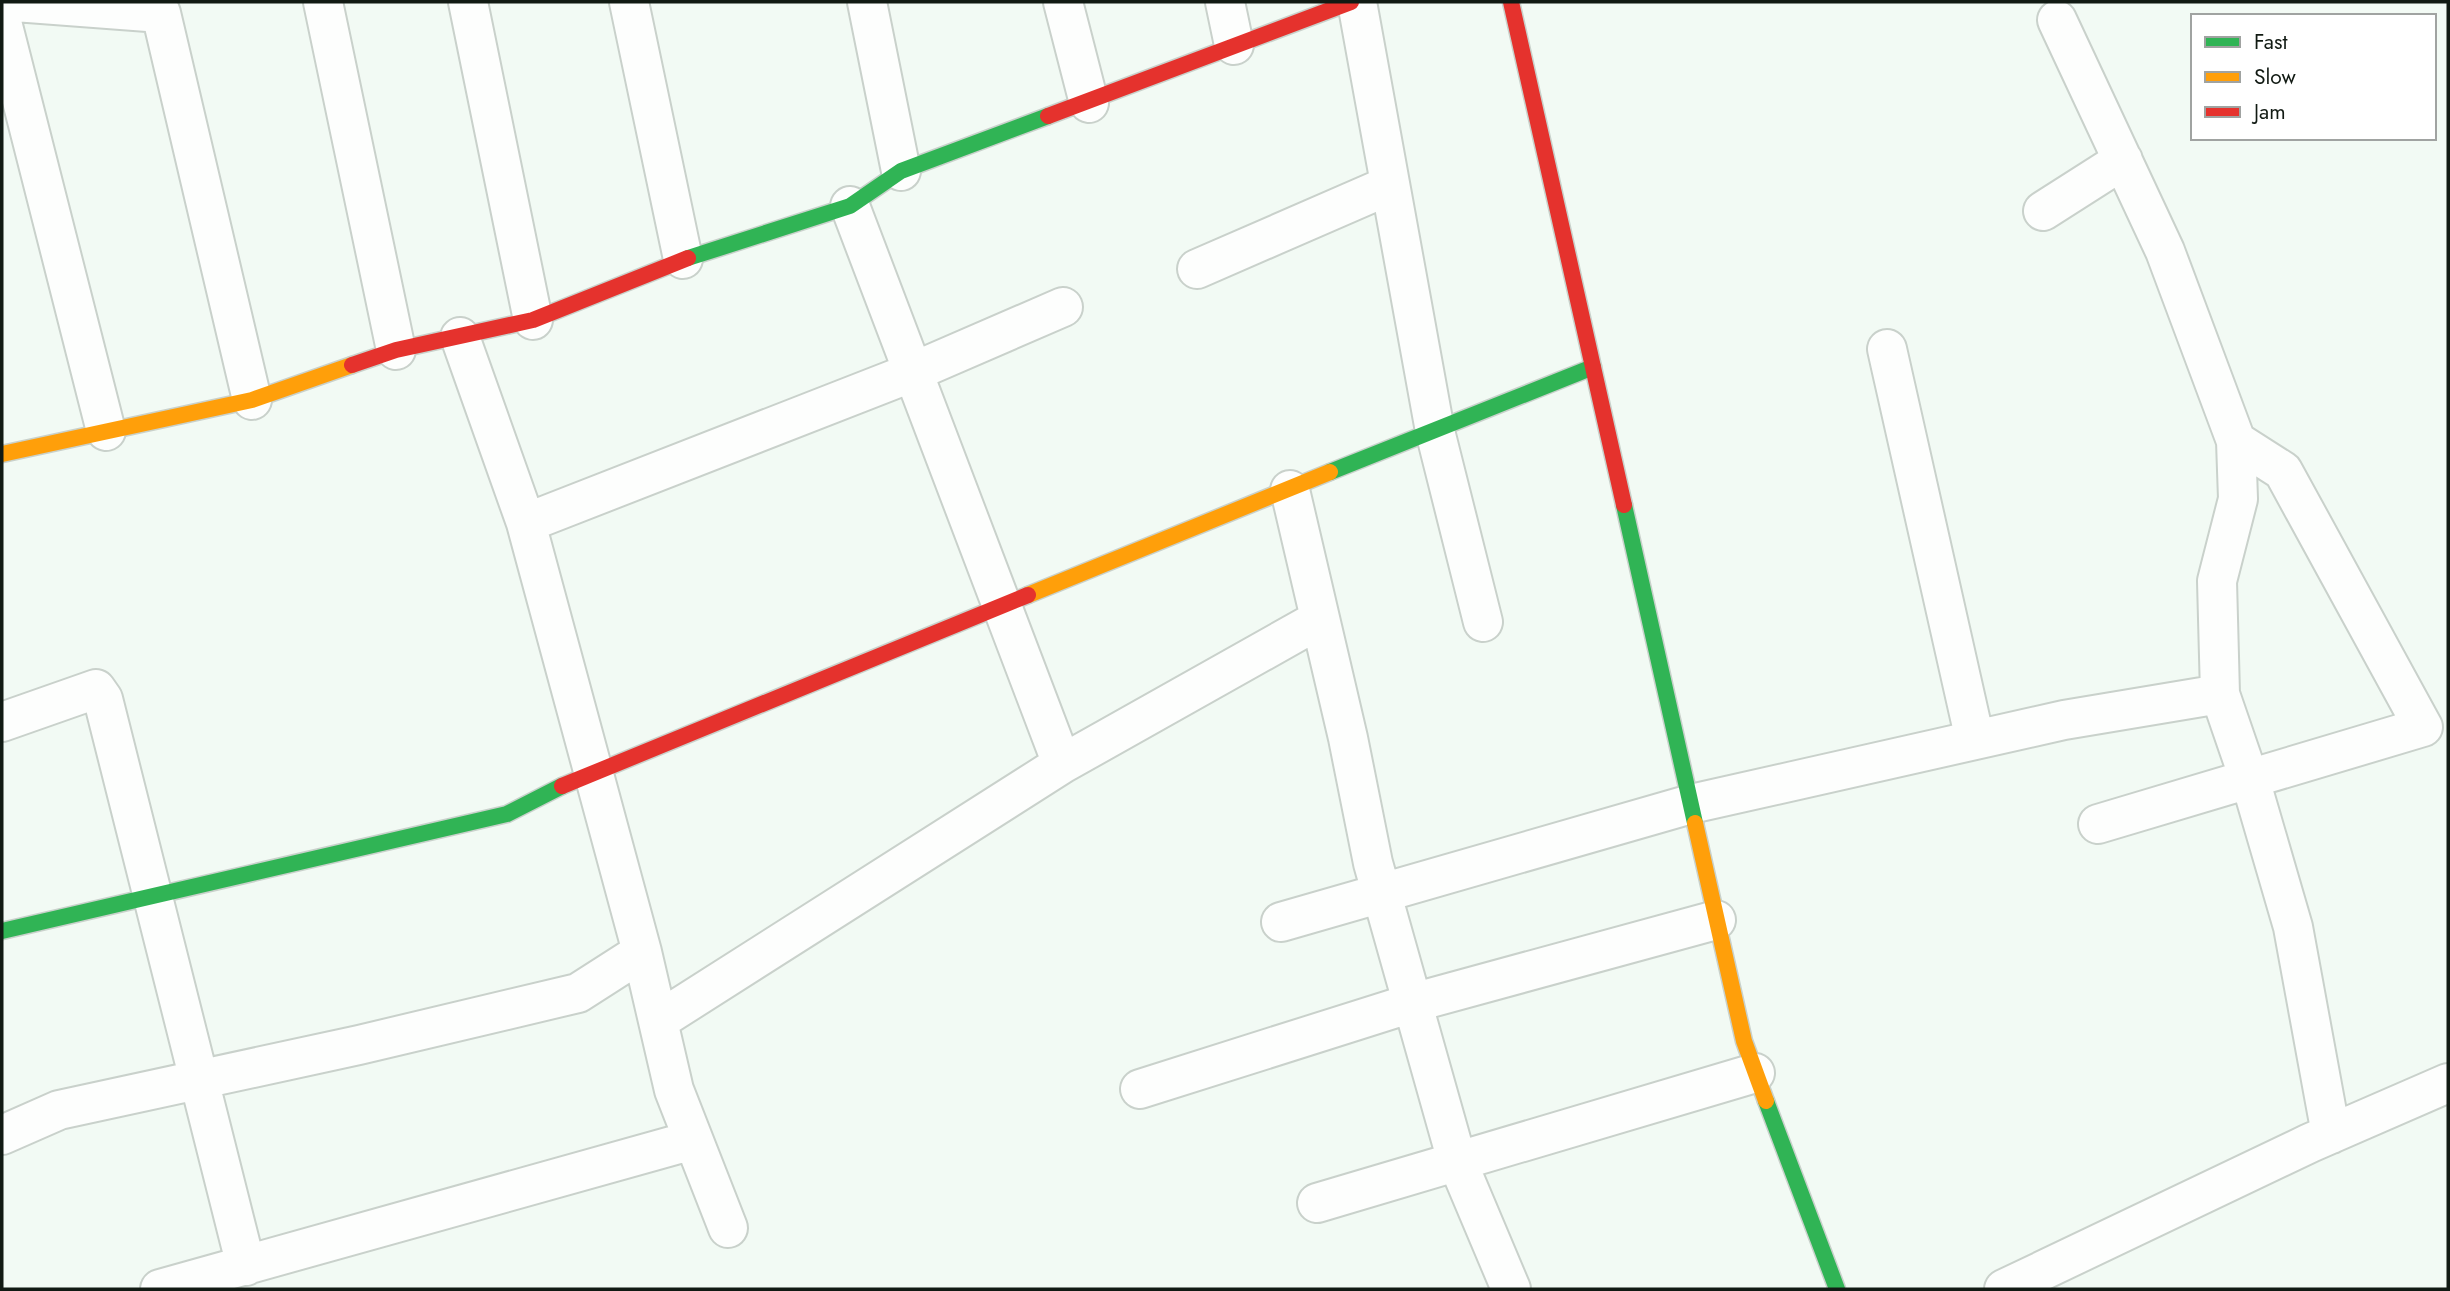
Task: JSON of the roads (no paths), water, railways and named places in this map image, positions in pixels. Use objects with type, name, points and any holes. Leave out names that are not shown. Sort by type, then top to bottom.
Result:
[{"type":"street","points":[[15,2],[162,13],[252,400]]},
{"type":"street","points":[[323,2],[396,351]]},
{"type":"street","points":[[468,2],[533,320]]},
{"type":"street","points":[[629,2],[684,259]]},
{"type":"street","points":[[867,2],[901,171]]},
{"type":"street","points":[[1063,2],[1088,103]]},
{"type":"street","points":[[1226,2],[1234,45]]},
{"type":"street","points":[[1511,2],[1744,1041],[1837,1289]]},
{"type":"street","points":[[2,454],[252,400],[396,351],[533,320],[684,259],[850,206],[901,171],[1088,103],[1339,5],[1390,185],[1435,431],[1483,622]]},
{"type":"street","points":[[2057,20],[2165,251],[2235,441],[2238,499],[2217,581],[2220,694],[2249,779],[2293,927],[2331,1134]]},
{"type":"street","points":[[2,22],[106,431]]},
{"type":"street","points":[[2043,211],[2123,160]]},
{"type":"street","points":[[1196,269],[1390,185]]},
{"type":"street","points":[[850,206],[1062,764]]},
{"type":"street","points":[[526,523],[913,372],[1063,307]]},
{"type":"street","points":[[460,337],[526,523],[642,952],[674,1090],[728,1228]]},
{"type":"street","points":[[1887,349],[1975,740]]},
{"type":"street","points":[[2,931],[507,814],[555,789],[1593,367]]},
{"type":"street","points":[[2098,824],[2423,727],[2283,471],[2235,441]]},
{"type":"street","points":[[1290,490],[1381,892],[1457,1161],[1511,1289]]},
{"type":"street","points":[[658,1021],[1062,764],[1320,619]]},
{"type":"street","points":[[2,722],[96,689],[103,699],[199,1079],[264,1271]]},
{"type":"street","points":[[1281,922],[1691,804],[2064,720],[2220,694]]},
{"type":"street","points":[[1140,1088],[1412,1003],[1716,920]]},
{"type":"street","points":[[2,1135],[59,1110],[578,993],[642,952]]},
{"type":"street","points":[[1317,1203],[1755,1073]]},
{"type":"street","points":[[2004,1289],[2331,1134],[2448,1083]]},
{"type":"street","points":[[160,1289],[264,1271],[693,1140]]}]
